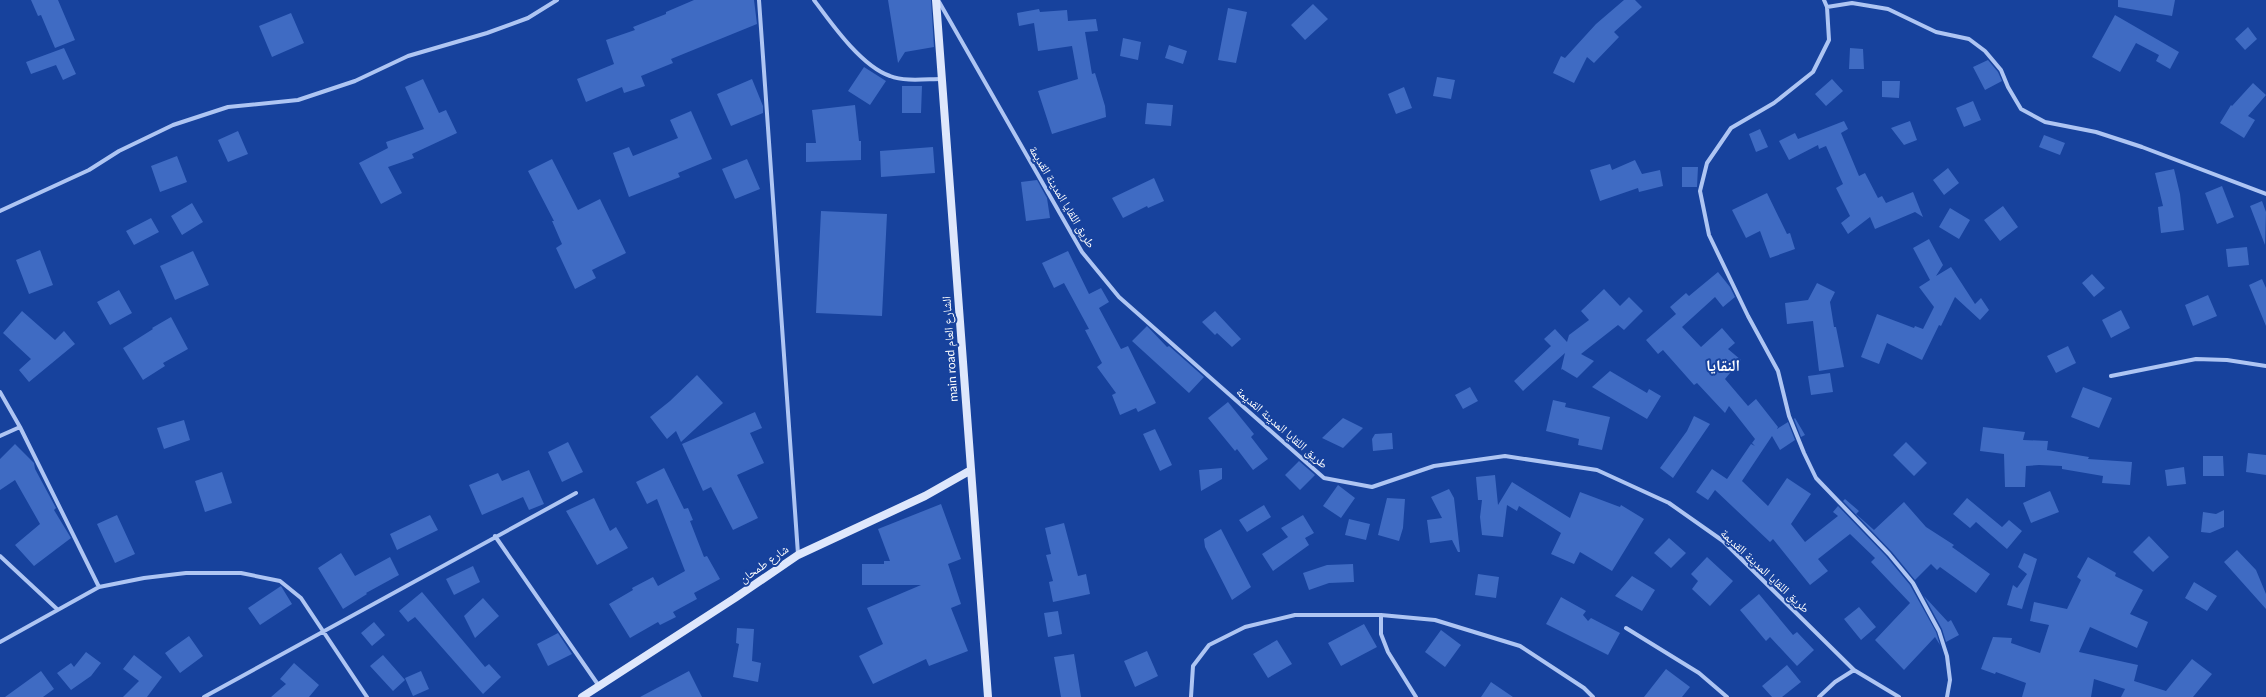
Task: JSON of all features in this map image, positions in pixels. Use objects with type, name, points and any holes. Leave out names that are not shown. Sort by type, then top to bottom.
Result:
[{"type":"main road","name":"main road الشارع العام","points":[[937,0],[988,697]]},
{"type":"main road","name":"شارع طمحان","points":[[582,697],[798,555],[925,496],[971,470]]},
{"type":"street","points":[[0,211],[89,170],[119,151],[173,125],[228,107],[298,100],[355,80],[408,56],[487,33],[528,18],[556,0]]},
{"type":"street","points":[[759,0],[798,555]]},
{"type":"street","points":[[814,0],[832,24],[868,63],[884,73],[890,76],[942,79]]},
{"type":"street","name":"طريق اللقايا المدينة القديمة","points":[[937,0],[1082,252],[1119,297],[1324,478],[1372,487],[1434,466],[1505,456],[1597,470],[1669,503],[1723,542],[1854,670],[1899,697]]},
{"type":"street","points":[[1824,0],[1827,6],[1829,40],[1813,72],[1774,103],[1731,128],[1707,163],[1700,190],[1709,235],[1748,316],[1778,371],[1789,416],[1816,478],[1889,554],[1913,583],[1939,631],[1947,656],[1950,680],[1947,697]]},
{"type":"street","points":[[1827,6],[1852,3],[1888,9],[1936,32],[1969,39],[1985,50],[2001,70],[2008,87],[2021,109],[2045,122],[2096,132],[2142,147],[2266,194]]},
{"type":"street","points":[[2112,376],[2196,359],[2227,360],[2266,366]]},
{"type":"street","points":[[0,392],[20,426],[99,587]]},
{"type":"street","points":[[0,436],[20,426]]},
{"type":"street","points":[[204,697],[323,630],[576,493]]},
{"type":"street","points":[[495,536],[599,687]]},
{"type":"street","points":[[0,556],[57,609]]},
{"type":"street","points":[[0,642],[99,587],[144,578],[186,573],[241,573],[280,581],[301,598],[367,697]]},
{"type":"street","points":[[1191,697],[1193,666],[1208,645],[1245,627],[1295,615],[1381,615],[1435,620],[1520,646],[1584,688],[1593,697]]},
{"type":"street","points":[[1381,615],[1381,634],[1388,652],[1416,697]]},
{"type":"street","points":[[1626,628],[1699,673],[1727,697]]},
{"type":"street","points":[[1819,697],[1835,682],[1854,670]]},
{"type":"building","points":[[31,0],[58,0],[75,40],[55,48],[41,15],[38,16]]},
{"type":"building","points":[[694,0],[754,0],[757,24],[671,59],[673,63],[641,76],[645,86],[624,93],[622,87],[586,102],[577,79],[614,64],[606,40],[635,30],[633,27],[666,14],[666,12]]},
{"type":"building","points":[[888,0],[931,0],[934,47],[905,52],[898,63]]},
{"type":"building","points":[[1624,0],[1635,0],[1642,7],[1614,32],[1619,37],[1594,63],[1587,57],[1574,83],[1553,73],[1561,56],[1565,58],[1596,24]]},
{"type":"building","points":[[2118,0],[2175,0],[2172,16],[2118,7]]},
{"type":"building","points":[[1313,4],[1328,19],[1305,40],[1291,25]]},
{"type":"building","points":[[1228,8],[1247,12],[1236,63],[1218,60]]},
{"type":"building","points":[[1039,9],[1040,12],[1067,10],[1068,21],[1096,19],[1098,31],[1085,32],[1092,74],[1095,73],[1105,106],[1106,117],[1052,134],[1038,91],[1078,79],[1072,46],[1038,51],[1034,23],[1019,26],[1017,13]]},
{"type":"building","points":[[291,13],[304,43],[272,57],[259,26]]},
{"type":"building","points":[[2115,15],[2179,52],[2170,69],[2156,61],[2159,55],[2136,43],[2120,72],[2092,57]]},
{"type":"building","points":[[2248,27],[2257,39],[2245,50],[2235,39]]},
{"type":"building","points":[[1123,38],[1141,42],[1138,60],[1120,56]]},
{"type":"building","points":[[1169,45],[1187,51],[1183,64],[1165,58]]},
{"type":"building","points":[[64,48],[76,74],[63,80],[56,65],[31,74],[26,62]]},
{"type":"building","points":[[1850,48],[1863,49],[1864,69],[1849,69]]},
{"type":"building","points":[[1988,60],[1998,72],[2002,81],[1985,90],[1973,67]]},
{"type":"building","points":[[864,67],[886,81],[870,105],[848,91]]},
{"type":"building","points":[[1437,77],[1455,80],[1451,99],[1433,96]]},
{"type":"building","points":[[423,79],[439,113],[446,110],[457,133],[412,154],[414,158],[388,167],[402,193],[381,204],[359,163],[388,148],[386,142],[424,129],[405,87]]},
{"type":"building","points":[[752,79],[763,106],[763,113],[731,126],[717,94]]},
{"type":"building","points":[[1832,79],[1843,91],[1826,106],[1815,94]]},
{"type":"building","points":[[1882,81],[1900,81],[1899,98],[1882,97]]},
{"type":"building","points":[[2253,83],[2266,95],[2248,116],[2255,120],[2244,138],[2220,123],[2231,105],[2232,106]]},
{"type":"building","points":[[902,86],[922,86],[921,113],[902,113]]},
{"type":"building","points":[[1404,87],[1412,108],[1396,114],[1388,94]]},
{"type":"building","points":[[1973,101],[1981,120],[1964,127],[1956,108]]},
{"type":"building","points":[[1147,103],[1173,105],[1171,126],[1145,124]]},
{"type":"building","points":[[855,105],[859,141],[861,141],[861,160],[806,162],[806,143],[816,143],[812,110]]},
{"type":"building","points":[[691,111],[712,159],[678,173],[680,177],[629,197],[613,153],[629,147],[633,156],[678,138],[670,120]]},
{"type":"building","points":[[1844,121],[1848,129],[1841,133],[1859,176],[1865,173],[1878,198],[1882,196],[1886,203],[1913,192],[1923,217],[1915,212],[1875,229],[1870,217],[1848,234],[1841,223],[1850,216],[1836,188],[1843,184],[1826,146],[1819,149],[1818,145],[1789,160],[1779,141],[1795,133],[1798,139]]},
{"type":"building","points":[[1910,121],[1917,140],[1904,145],[1891,128]]},
{"type":"building","points":[[1760,129],[1768,147],[1756,152],[1749,134]]},
{"type":"building","points":[[238,131],[248,154],[228,162],[218,140]]},
{"type":"building","points":[[2044,135],[2065,143],[2060,155],[2039,147]]},
{"type":"building","points":[[933,147],[935,173],[881,177],[880,151]]},
{"type":"building","points":[[177,156],[187,182],[160,192],[151,166]]},
{"type":"building","points":[[552,159],[578,210],[600,199],[626,253],[592,270],[596,278],[575,289],[556,248],[562,244],[552,221],[554,221],[528,171]]},
{"type":"building","points":[[747,159],[760,189],[735,199],[722,169]]},
{"type":"building","points":[[1635,160],[1642,174],[1660,170],[1663,186],[1639,192],[1638,188],[1600,201],[1590,170],[1610,164],[1612,170]]},
{"type":"building","points":[[1682,167],[1698,167],[1697,187],[1682,187]]},
{"type":"building","points":[[1948,168],[1959,183],[1944,195],[1933,180]]},
{"type":"building","points":[[2174,169],[2180,194],[2184,230],[2161,233],[2158,207],[2163,206],[2155,173]]},
{"type":"building","points":[[1154,178],[1164,201],[1148,208],[1147,206],[1123,218],[1112,198]]},
{"type":"building","points":[[1037,180],[1047,198],[1050,218],[1026,221],[1021,182]]},
{"type":"building","points":[[2222,186],[2234,217],[2217,224],[2205,193]]},
{"type":"building","points":[[1767,193],[1787,234],[1790,233],[1795,249],[1770,258],[1760,231],[1746,238],[1732,210]]},
{"type":"building","points":[[2262,201],[2266,212],[2265,245],[2250,206]]},
{"type":"building","points":[[192,203],[203,222],[182,235],[171,216]]},
{"type":"building","points":[[2003,206],[2018,227],[2000,241],[1984,220]]},
{"type":"building","points":[[1950,208],[1970,220],[1959,239],[1939,227]]},
{"type":"building","points":[[821,211],[887,214],[882,316],[816,313]]},
{"type":"building","points":[[151,218],[159,232],[134,245],[126,231]]},
{"type":"building","points":[[1929,239],[1943,265],[1936,276],[1951,267],[1975,304],[1981,298],[1989,310],[1980,320],[1955,297],[1922,360],[1887,343],[1879,364],[1861,357],[1877,314],[1914,328],[1915,326],[1923,329],[1934,307],[1919,287],[1930,280],[1913,248]]},
{"type":"building","points":[[2247,247],[2249,265],[2228,267],[2226,249]]},
{"type":"building","points":[[40,250],[53,285],[29,294],[16,260]]},
{"type":"building","points":[[193,251],[209,285],[175,300],[160,266]]},
{"type":"building","points":[[1068,251],[1089,294],[1101,288],[1109,302],[1099,308],[1121,349],[1128,346],[1156,403],[1138,412],[1136,408],[1120,415],[1112,395],[1116,393],[1097,367],[1102,363],[1085,330],[1089,329],[1064,283],[1054,288],[1042,263]]},
{"type":"building","points":[[1718,272],[1730,287],[1735,297],[1723,307],[1715,297],[1682,327],[1701,347],[1722,328],[1735,343],[1728,349],[1741,360],[1725,379],[1748,406],[1756,399],[1778,427],[1777,429],[1788,422],[1795,440],[1780,450],[1772,436],[1742,481],[1768,506],[1787,478],[1811,494],[1791,524],[1805,542],[1838,516],[1833,512],[1838,506],[1886,556],[1910,585],[1936,632],[1940,645],[1935,637],[1904,670],[1875,640],[1910,603],[1871,562],[1875,558],[1850,534],[1818,559],[1828,571],[1810,585],[1773,539],[1770,542],[1715,490],[1708,500],[1696,492],[1712,469],[1727,479],[1751,444],[1755,446],[1752,443],[1755,439],[1729,406],[1725,413],[1697,383],[1694,385],[1663,350],[1658,354],[1646,340],[1676,314],[1670,307],[1686,293],[1689,296]]},
{"type":"building","points":[[2092,274],[2105,288],[2094,297],[2082,283]]},
{"type":"building","points":[[2262,279],[2266,288],[2266,326],[2249,285]]},
{"type":"building","points":[[1817,283],[1835,292],[1830,302],[1834,327],[1836,327],[1844,367],[1819,371],[1813,321],[1787,324],[1785,303],[1808,300]]},
{"type":"building","points":[[1604,289],[1620,306],[1629,297],[1643,311],[1624,330],[1618,325],[1581,354],[1594,361],[1577,378],[1562,369],[1561,370],[1565,353],[1523,391],[1514,381],[1551,346],[1544,339],[1555,329],[1567,342],[1569,335],[1589,320],[1581,311]]},
{"type":"building","points":[[119,290],[132,313],[110,325],[97,302]]},
{"type":"building","points":[[2208,295],[2217,316],[2193,326],[2185,305]]},
{"type":"building","points":[[2121,310],[2130,328],[2111,338],[2102,320]]},
{"type":"building","points":[[22,311],[55,340],[64,331],[75,344],[29,382],[19,370],[31,359],[3,333]]},
{"type":"building","points":[[1215,311],[1241,339],[1232,347],[1217,333],[1215,335],[1202,322]]},
{"type":"building","points":[[171,317],[188,349],[163,363],[165,366],[143,380],[123,348]]},
{"type":"building","points":[[1147,326],[1167,347],[1169,346],[1204,377],[1189,393],[1132,341]]},
{"type":"building","points":[[2068,346],[2076,363],[2056,373],[2047,356]]},
{"type":"building","points":[[1610,371],[1647,393],[1649,389],[1661,396],[1647,419],[1592,387]]},
{"type":"building","points":[[1830,373],[1833,392],[1811,395],[1808,376]]},
{"type":"building","points":[[697,375],[723,403],[681,442],[676,431],[667,439],[650,417],[670,401]]},
{"type":"building","points":[[1470,387],[1478,401],[1463,409],[1455,395]]},
{"type":"building","points":[[2083,387],[2112,398],[2099,428],[2071,417]]},
{"type":"building","points":[[1553,400],[1566,403],[1565,407],[1610,417],[1602,450],[1578,445],[1579,439],[1546,431]]},
{"type":"building","points":[[1228,402],[1254,434],[1251,437],[1268,459],[1253,470],[1237,449],[1235,451],[1208,418]]},
{"type":"building","points":[[755,412],[762,428],[750,433],[764,463],[737,475],[758,518],[733,530],[711,487],[703,491],[682,444]]},
{"type":"building","points":[[1694,416],[1710,424],[1673,478],[1660,468],[1687,431]]},
{"type":"building","points":[[1343,418],[1363,428],[1343,448],[1322,438]]},
{"type":"building","points":[[1795,418],[1805,435],[1801,437],[1794,419]]},
{"type":"building","points":[[184,420],[190,440],[164,449],[157,428]]},
{"type":"building","points":[[1983,427],[2025,432],[2023,440],[2048,441],[2047,450],[2089,457],[2088,459],[2132,462],[2130,485],[2102,483],[2103,476],[2062,469],[2062,466],[2039,465],[2026,466],[2025,487],[2005,487],[2004,454],[1980,451]]},
{"type":"building","points":[[1155,429],[1172,465],[1160,471],[1143,434]]},
{"type":"building","points":[[1392,433],[1393,449],[1373,451],[1372,439],[1375,434]]},
{"type":"building","points":[[568,442],[583,472],[562,482],[548,452]]},
{"type":"building","points":[[1906,442],[1927,463],[1914,476],[1893,455]]},
{"type":"building","points":[[15,444],[34,463],[35,469],[56,508],[54,510],[71,538],[34,566],[15,545],[40,524],[15,480],[0,490],[0,459]]},
{"type":"building","points":[[2248,453],[2266,455],[2266,475],[2246,472]]},
{"type":"building","points":[[2203,456],[2223,456],[2224,476],[2203,476]]},
{"type":"building","points":[[1299,461],[1315,475],[1300,490],[1285,475]]},
{"type":"building","points":[[2184,467],[2186,484],[2167,486],[2165,470]]},
{"type":"building","points":[[664,468],[684,509],[688,508],[693,520],[690,521],[704,557],[707,556],[720,579],[694,593],[697,599],[673,612],[676,617],[660,625],[658,622],[630,638],[609,604],[633,590],[632,588],[653,577],[658,586],[685,571],[657,499],[647,504],[636,482]]},
{"type":"building","points":[[1222,468],[1222,479],[1201,491],[1199,470]]},
{"type":"building","points":[[529,470],[544,504],[529,510],[523,497],[482,515],[469,485],[498,473],[502,481]]},
{"type":"building","points":[[222,472],[232,503],[205,512],[195,481]]},
{"type":"building","points":[[1495,475],[1498,505],[1512,482],[1570,518],[1580,492],[1620,507],[1621,505],[1644,519],[1612,571],[1580,552],[1574,564],[1551,554],[1561,533],[1519,506],[1517,511],[1507,505],[1503,537],[1482,535],[1480,517],[1482,500],[1478,500],[1476,477]]},
{"type":"building","points":[[1338,485],[1355,498],[1341,518],[1323,506]]},
{"type":"building","points":[[1449,489],[1454,498],[1460,552],[1458,552],[1452,540],[1430,543],[1427,520],[1442,518],[1431,497]]},
{"type":"building","points":[[2050,491],[2059,512],[2031,523],[2023,503]]},
{"type":"building","points":[[594,498],[610,531],[616,527],[628,548],[597,565],[566,511]]},
{"type":"building","points":[[1387,498],[1405,499],[1403,528],[1399,541],[1378,535]]},
{"type":"building","points":[[1967,498],[2002,527],[2009,520],[2022,531],[2007,549],[1976,522],[1970,528],[1953,514]]},
{"type":"building","points":[[1845,499],[1859,511],[1856,514],[1874,530],[1904,502],[1926,527],[1954,545],[1952,547],[1990,574],[1976,593],[1940,567],[1937,570],[1931,564],[1915,580],[1892,552],[1843,501]]},
{"type":"building","points":[[941,504],[961,559],[948,564],[961,604],[951,608],[968,651],[929,666],[926,659],[873,684],[859,656],[883,644],[867,608],[921,585],[862,585],[862,564],[884,564],[884,561],[890,561],[878,529]]},
{"type":"building","points":[[1264,505],[1271,517],[1247,532],[1239,520]]},
{"type":"building","points":[[2224,510],[2224,527],[2210,533],[2201,532],[2203,512],[2216,514]]},
{"type":"building","points":[[117,515],[135,554],[115,563],[97,524]]},
{"type":"building","points":[[430,515],[438,530],[397,550],[390,534]]},
{"type":"building","points":[[1303,515],[1314,533],[1305,538],[1309,545],[1273,571],[1262,554],[1288,537],[1281,528]]},
{"type":"building","points":[[1349,519],[1370,524],[1366,540],[1345,535]]},
{"type":"building","points":[[1064,523],[1078,576],[1086,574],[1090,594],[1053,602],[1049,582],[1053,581],[1046,555],[1051,554],[1045,528]]},
{"type":"building","points":[[1221,529],[1251,587],[1232,600],[1205,547],[1204,539]]},
{"type":"building","points":[[2149,536],[2169,557],[2153,572],[2133,552]]},
{"type":"building","points":[[1669,538],[1686,553],[1671,568],[1654,553]]},
{"type":"building","points":[[2237,550],[2256,570],[2266,594],[2266,609],[2224,562]]},
{"type":"building","points":[[341,553],[355,576],[390,557],[399,575],[366,593],[367,594],[343,609],[318,568]]},
{"type":"building","points":[[2024,553],[2037,559],[2022,609],[2007,605],[2013,585],[2017,588],[2027,574],[2018,567]]},
{"type":"building","points":[[1707,557],[1733,581],[1710,606],[1692,589],[1698,581],[1691,574]]},
{"type":"building","points":[[2088,557],[2116,573],[2115,576],[2143,590],[2130,614],[2148,622],[2137,648],[2090,627],[2079,652],[2138,665],[2134,681],[2166,691],[2192,659],[2212,674],[2193,697],[2121,697],[2125,689],[2094,679],[2091,697],[2022,697],[2026,683],[1996,672],[1995,674],[1981,669],[1993,637],[2012,638],[2011,643],[2040,653],[2049,625],[2030,621],[2034,602],[2067,609],[2081,580],[2077,577]]},
{"type":"building","points":[[1353,564],[1354,582],[1329,583],[1309,590],[1303,573],[1327,565]]},
{"type":"building","points":[[473,566],[480,582],[454,595],[446,579]]},
{"type":"building","points":[[1478,574],[1499,577],[1496,598],[1475,595]]},
{"type":"building","points":[[1632,576],[1655,590],[1642,611],[1615,596]]},
{"type":"building","points":[[2194,582],[2217,596],[2207,611],[2185,598]]},
{"type":"building","points":[[281,586],[292,604],[260,625],[248,608]]},
{"type":"building","points":[[422,592],[485,667],[489,664],[501,677],[483,694],[415,617],[408,622],[399,611]]},
{"type":"building","points":[[1759,594],[1793,635],[1797,632],[1814,650],[1797,666],[1770,637],[1766,641],[1740,610]]},
{"type":"building","points":[[1924,596],[1948,622],[1951,620],[1959,635],[1946,642],[1942,629]]},
{"type":"building","points":[[1561,597],[1586,611],[1583,615],[1588,621],[1591,618],[1620,633],[1608,655],[1546,624]]},
{"type":"building","points":[[483,598],[499,616],[475,638],[464,616]]},
{"type":"building","points":[[1859,607],[1876,627],[1861,640],[1844,619]]},
{"type":"building","points":[[1058,611],[1062,634],[1048,637],[1044,613]]},
{"type":"building","points":[[374,622],[385,635],[372,646],[361,633]]},
{"type":"building","points":[[1364,624],[1377,647],[1341,666],[1328,643]]},
{"type":"building","points":[[737,628],[754,629],[752,661],[761,663],[758,682],[733,677],[739,644],[736,643]]},
{"type":"building","points":[[1441,630],[1461,645],[1445,667],[1425,652]]},
{"type":"building","points":[[558,633],[572,654],[548,666],[537,644]]},
{"type":"building","points":[[189,636],[203,656],[180,673],[165,653]]},
{"type":"building","points":[[1277,640],[1292,664],[1268,678],[1253,654]]},
{"type":"building","points":[[1147,651],[1158,676],[1135,687],[1124,661]]},
{"type":"building","points":[[86,652],[101,663],[91,676],[71,690],[57,673],[71,663],[74,667]]},
{"type":"building","points":[[1074,654],[1081,697],[1061,697],[1054,657]]},
{"type":"building","points":[[134,655],[162,677],[147,697],[123,697],[139,681],[123,669]]},
{"type":"building","points":[[383,655],[405,680],[393,691],[370,666]]},
{"type":"building","points":[[294,663],[319,685],[309,697],[271,697],[286,684],[280,679]]},
{"type":"building","points":[[1787,665],[1801,682],[1782,697],[1772,697],[1762,686]]},
{"type":"building","points":[[1666,669],[1690,687],[1682,697],[1644,697]]},
{"type":"building","points":[[41,671],[54,689],[43,697],[5,697]]},
{"type":"building","points":[[421,671],[429,689],[413,696],[405,678]]},
{"type":"building","points":[[689,671],[702,697],[640,697]]},
{"type":"building","points":[[1491,682],[1513,697],[1481,697]]},
{"type":"district","name":"النقايا","points":[[1723,365]]}]
